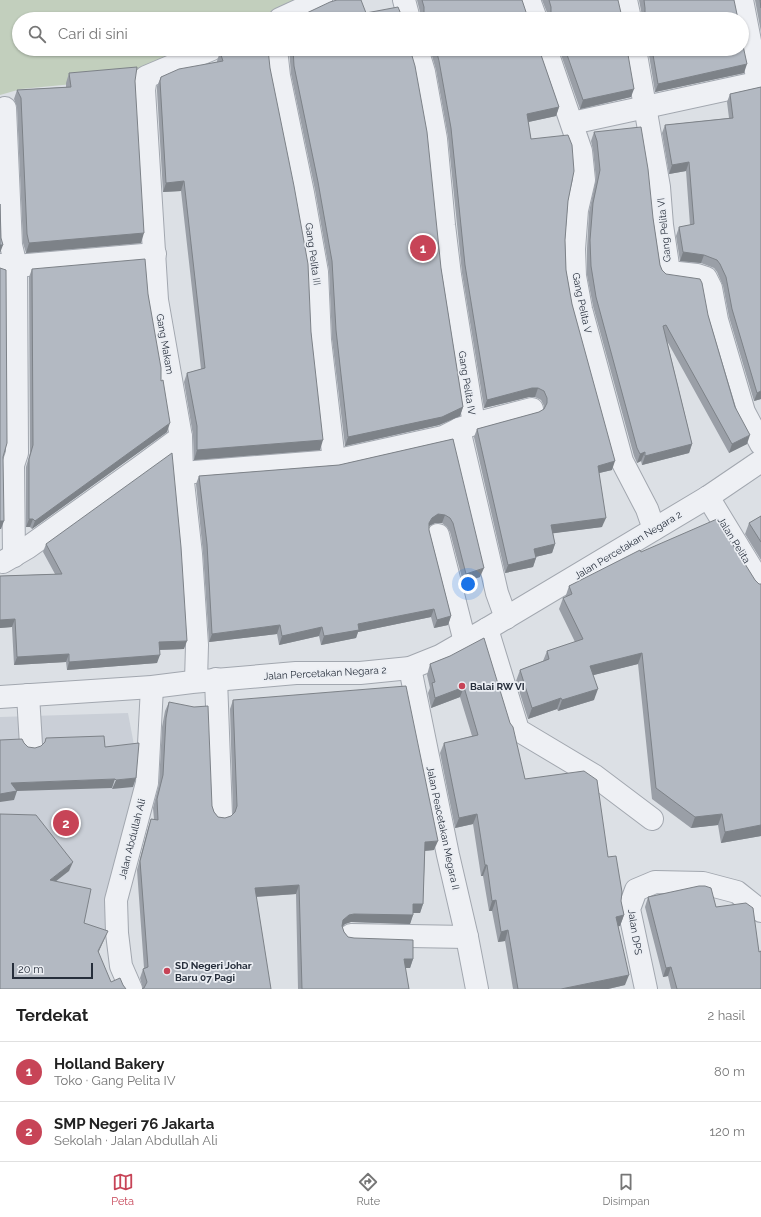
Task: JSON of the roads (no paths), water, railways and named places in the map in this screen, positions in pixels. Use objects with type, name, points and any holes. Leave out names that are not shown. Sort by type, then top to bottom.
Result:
[{"type":"street","points":[[295,12],[321,0]]},
{"type":"street","points":[[404,0],[407,12]]},
{"type":"street","points":[[529,0],[533,12]]},
{"type":"street","points":[[626,0],[629,12]]},
{"type":"street","points":[[742,0],[744,12]]},
{"type":"street","points":[[572,123],[759,82],[749,34]]},
{"type":"street","name":"Gang Makam","points":[[196,56],[146,78],[144,90],[157,300],[180,437],[182,473],[191,554],[197,645],[206,680],[221,815]]},
{"type":"street","name":"Gang Pelita III","points":[[277,56],[279,76],[303,193],[317,272],[320,340],[334,461]]},
{"type":"street","name":"Gang Pelita IV","points":[[419,56],[424,72],[436,139],[466,426],[497,593],[506,618]]},
{"type":"street","name":"Gang Pelita V","points":[[548,56],[581,151],[584,180],[577,210],[574,249],[574,276],[581,309],[622,461],[647,509],[654,529]]},
{"type":"street","name":"Gang Pelita VI","points":[[636,56],[659,187],[662,225],[669,272],[697,275],[706,278],[711,288],[717,320],[744,412],[761,444]]},
{"type":"street","points":[[5,108],[11,245],[8,266],[17,446],[14,465],[7,479],[7,560]]},
{"type":"street","points":[[8,266],[155,254]]},
{"type":"street","points":[[182,473],[334,461],[443,438],[466,426],[532,409]]},
{"type":"street","points":[[7,560],[27,548],[180,437]]},
{"type":"street","name":"Jalan Percetakan Negara 2","points":[[0,697],[152,686],[296,673],[360,673],[410,668],[440,656],[506,618],[708,498],[761,461]]},
{"type":"street","name":"Jalan Pelita","points":[[708,498],[761,584]]},
{"type":"street","points":[[438,535],[465,642]]},
{"type":"street","points":[[487,629],[518,730],[595,776],[652,818]]},
{"type":"street","name":"Jalan Peacetakan Megara II","points":[[410,668],[477,989]]},
{"type":"street","name":"Jalan Abdullah Ali","points":[[131,989],[122,966],[117,934],[116,900],[147,783],[152,686]]},
{"type":"street","points":[[28,695],[31,745]]},
{"type":"street","name":"Jalan DPS","points":[[646,989],[629,909],[636,890],[655,882],[704,883],[737,892],[761,911]]},
{"type":"street","points":[[351,935],[467,937]]},
{"type":"place","name":"Holland Bakery","points":[[423,248]]},
{"type":"place","name":"Balai RW VI","points":[[462,686]]},
{"type":"place","name":"SMP Negeri 76 Jakarta","points":[[66,823]]},
{"type":"place","name":"SD Negeri Johar Baru 07 Pagi","points":[[167,971]]}]
